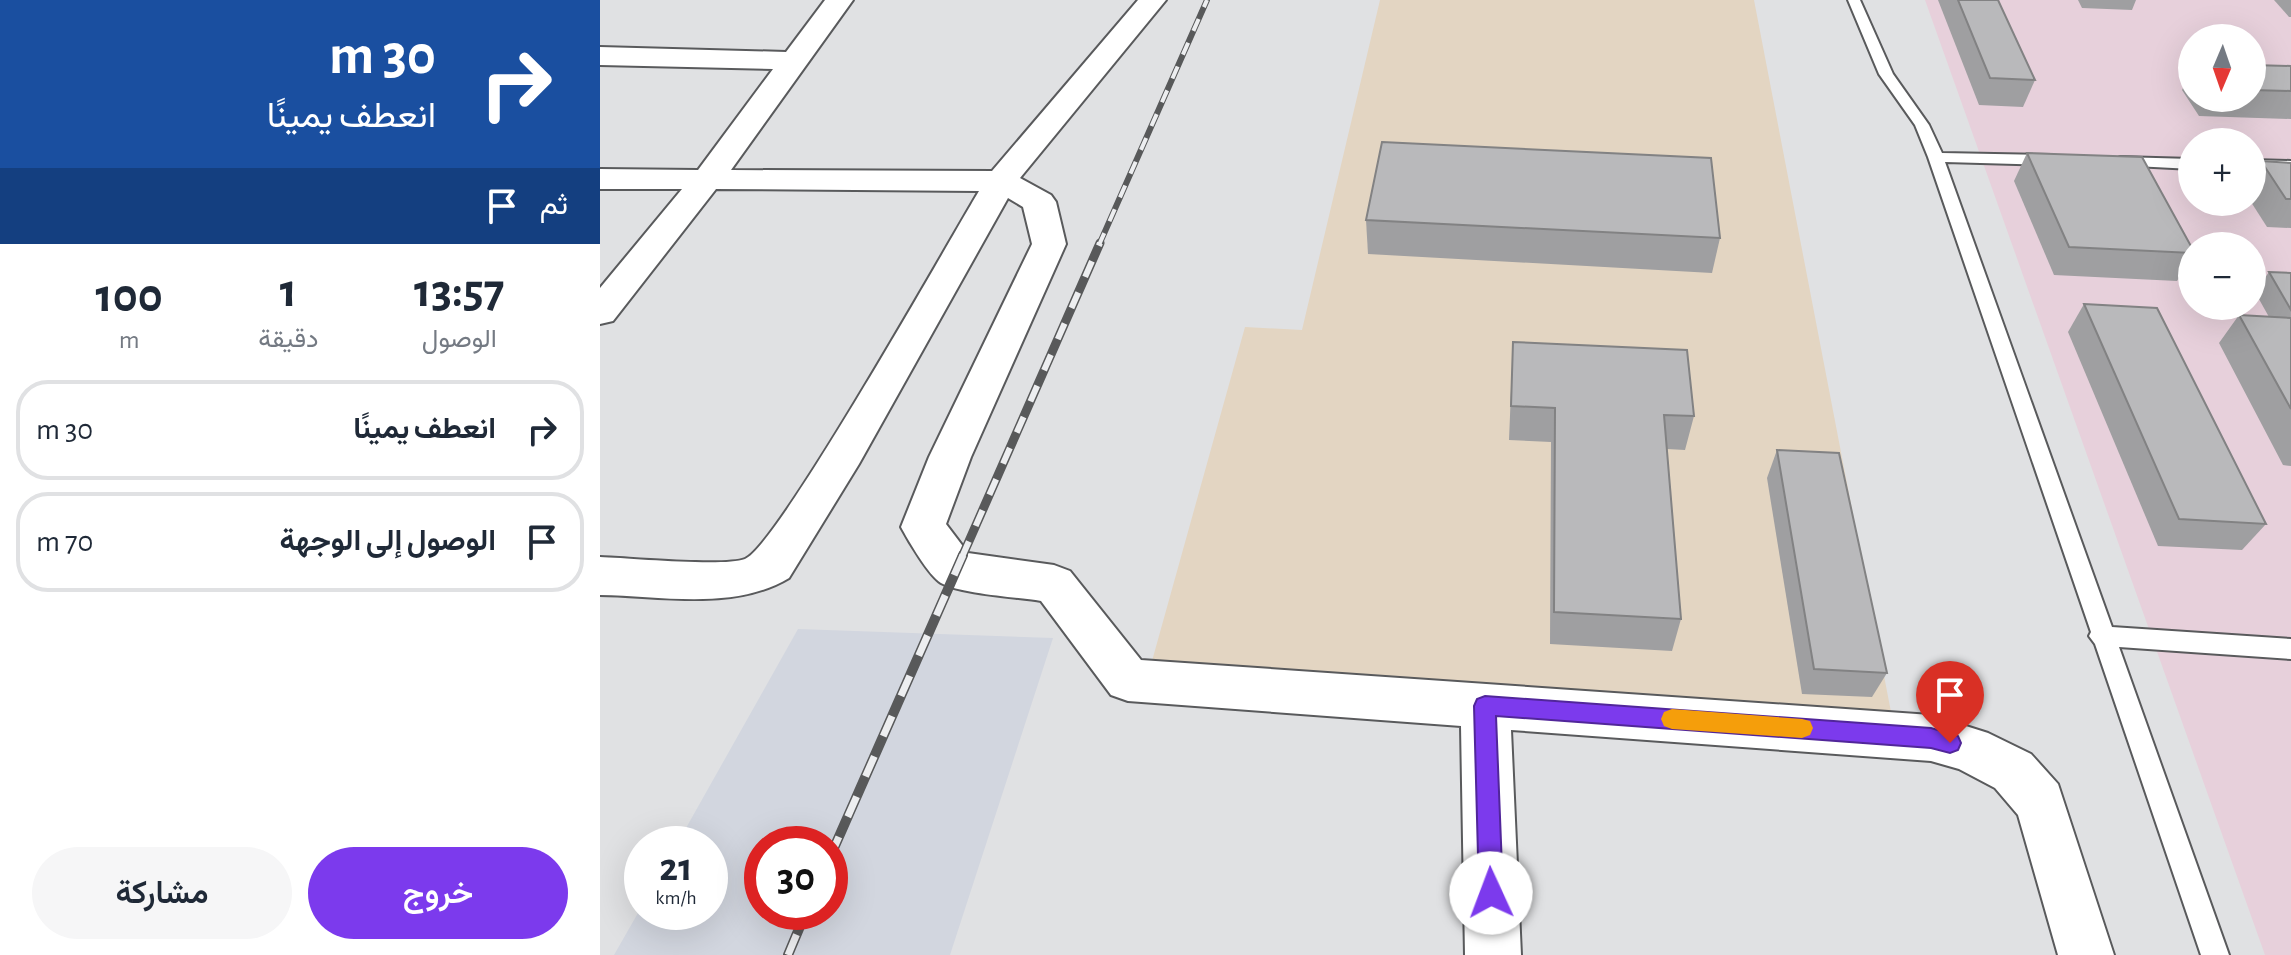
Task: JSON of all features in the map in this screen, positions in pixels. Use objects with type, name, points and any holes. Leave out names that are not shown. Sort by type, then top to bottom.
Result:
[{"type":"street","points":[[600,312],[706,181],[839,0]]},
{"type":"street","points":[[600,576],[734,580],[756,575],[773,565],[844,453],[1001,181],[1152,0]]},
{"type":"street","points":[[600,56],[796,61]]},
{"type":"street","points":[[600,179],[1001,181],[1039,202],[1049,244],[950,457],[923,527],[955,569],[1054,584],[1128,680],[1931,738],[1970,749],[2013,771],[2040,802],[2086,955]]},
{"type":"street","points":[[1485,706],[1493,955]]},
{"type":"lane","points":[[1854,0],[1886,74],[1922,125],[1936,157],[2100,636],[2215,955]]},
{"type":"lane","points":[[1936,157],[2071,161]]},
{"type":"lane","points":[[2102,161],[2178,164]]},
{"type":"lane","points":[[2266,165],[2291,166]]},
{"type":"lane","points":[[2100,636],[2291,649]]},
{"type":"shaded area","points":[[1380,0],[1754,0],[1891,712],[1152,661],[1245,327],[1302,330]]},
{"type":"shaded area","points":[[1925,0],[2291,0],[2291,955],[2265,955]]},
{"type":"shaded area","points":[[798,629],[1053,638],[950,955],[614,955],[628,930],[728,930],[728,826],[687,826]]},
{"type":"building","points":[[1958,0],[1998,0],[2035,80],[1990,78]]},
{"type":"building","points":[[2266,65],[2291,66],[2291,91],[2266,90]]},
{"type":"building","points":[[1382,142],[1711,158],[1720,238],[1366,220]]},
{"type":"building","points":[[2027,153],[2142,157],[2183,232],[2178,232],[2178,252],[2069,247]]},
{"type":"building","points":[[2266,161],[2291,163],[2291,199],[2286,199],[2266,169]]},
{"type":"building","points":[[2269,272],[2291,273],[2291,310]]},
{"type":"building","points":[[2084,304],[2157,308],[2266,524],[2179,519]]},
{"type":"building","points":[[2266,317],[2291,318],[2291,409],[2242,320],[2266,320]]},
{"type":"building","points":[[1513,342],[1687,350],[1694,416],[1664,415],[1681,619],[1554,612],[1555,408],[1511,406]]},
{"type":"building","points":[[1777,450],[1839,453],[1887,673],[1814,669]]},
{"type":"railway","points":[[1099,245],[1207,0]]},
{"type":"railway","points":[[962,557],[1100,243]]},
{"type":"railway","points":[[844,826],[963,555]]},
{"type":"railway","points":[[788,955],[798,930]]},
{"type":"slow traffic","points":[[1672,719],[1802,728]]},
{"type":"route","points":[[1491,893],[1485,706],[1931,738],[1950,743]]}]
